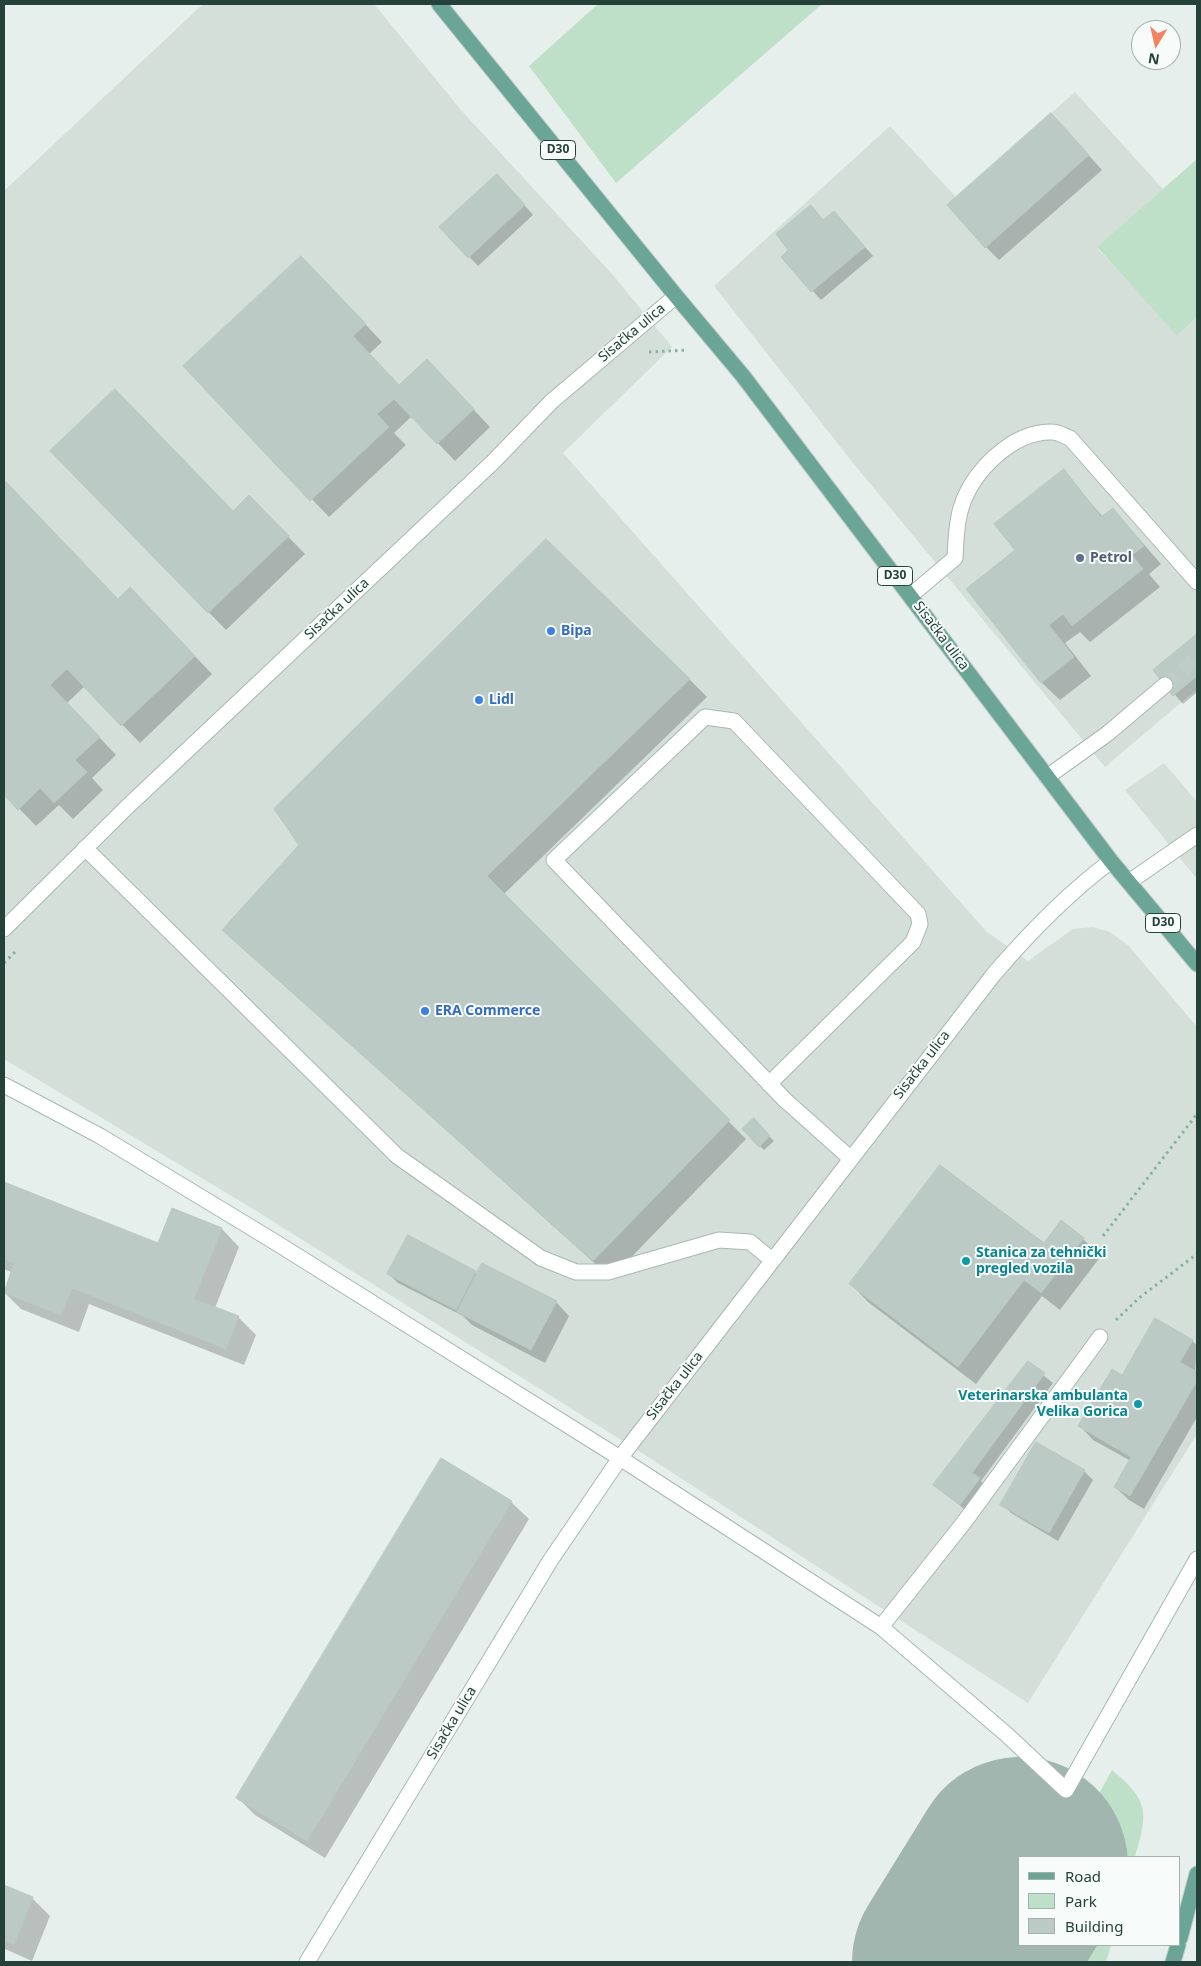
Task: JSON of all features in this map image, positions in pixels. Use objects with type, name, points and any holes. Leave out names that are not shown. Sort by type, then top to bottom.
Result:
[{"type":"main road","name":"Sisačka ulica","points":[[440,4],[743,376],[1111,861],[1197,964]]},
{"type":"main road","points":[[1181,1934],[1197,1874]]},
{"type":"main road","points":[[1173,1962],[1178,1946]]},
{"type":"street","name":"Sisačka ulica","points":[[4,929],[85,848],[493,462],[552,401],[676,296]]},
{"type":"street","points":[[910,596],[955,558],[956,534],[961,508],[970,485],[990,461],[1016,442],[1038,433],[1054,432],[1070,438],[1197,582]]},
{"type":"street","points":[[1047,777],[1107,734],[1165,685]]},
{"type":"street","points":[[769,1084],[913,942],[920,924],[918,914],[734,721],[705,718],[554,860],[769,1084],[850,1158]]},
{"type":"street","points":[[1129,882],[1197,835]]},
{"type":"street","points":[[85,848],[398,1156],[541,1258],[576,1272],[608,1272],[719,1240],[750,1242],[772,1260]]},
{"type":"street","name":"Sisačka ulica","points":[[307,1962],[550,1561],[620,1458],[850,1158],[1020,943],[1078,886],[1111,861]]},
{"type":"street","points":[[4,1085],[100,1136],[275,1242],[620,1458],[880,1627],[1006,1734],[1066,1790],[1197,1559]]},
{"type":"street","points":[[880,1627],[965,1521],[1100,1337]]},
{"type":"path","points":[[1103,1236],[1197,1114]]},
{"type":"path","points":[[1100,1337],[1138,1298],[1197,1254]]},
{"type":"shaded area","points":[[203,4],[374,4],[461,110],[613,275],[672,347],[563,453],[986,931],[1028,961],[1073,929],[1093,927],[1110,932],[1129,946],[1197,1027],[1197,1434],[1028,1703],[642,1453],[258,1212],[4,1059],[4,191]]},
{"type":"shaded area","points":[[1075,92],[1163,189],[1097,248],[1178,335],[1197,317],[1197,689],[1105,767],[853,463],[714,286],[890,126],[956,197]]},
{"type":"shaded area","points":[[1164,763],[1197,802],[1197,879],[1125,790]]},
{"type":"green space","points":[[598,4],[822,4],[616,183],[529,66]]},
{"type":"green space","points":[[1197,159],[1197,317],[1177,336],[1097,247]]},
{"type":"green space","points":[[1112,1770],[1133,1791],[1143,1809],[1142,1829],[1135,1856],[1065,1856]]},
{"type":"green space","points":[[1018,1938],[1018,1946],[1111,1946],[1106,1962],[1004,1962]]},
{"type":"building","points":[[1051,113],[1089,155],[985,248],[947,205]]},
{"type":"building","points":[[497,174],[525,205],[468,258],[439,227]]},
{"type":"building","points":[[811,205],[823,220],[834,211],[865,247],[811,292],[781,257],[788,250],[776,234]]},
{"type":"building","points":[[301,256],[366,324],[353,336],[399,385],[427,359],[474,409],[437,444],[394,399],[377,414],[389,427],[310,501],[183,366]]},
{"type":"building","points":[[115,389],[233,511],[249,495],[289,536],[208,613],[50,451]]},
{"type":"building","points":[[1064,469],[1101,517],[1113,508],[1144,546],[1132,555],[1143,569],[1072,626],[1063,614],[1049,625],[1074,657],[1041,683],[966,589],[1015,550],[994,524]]},
{"type":"building","points":[[6,482],[118,599],[130,587],[195,656],[121,726],[67,669],[50,685],[100,737],[75,760],[87,772],[54,803],[40,788],[18,810],[4,795],[4,485]]},
{"type":"building","points":[[546,539],[690,679],[487,876],[730,1120],[593,1261],[222,930],[299,845],[274,809]]},
{"type":"building","points":[[1197,634],[1197,676],[1173,696],[1153,670]]},
{"type":"building","points":[[754,1118],[770,1136],[759,1147],[742,1129]]},
{"type":"building","name":"Stanica za tehnički pregled vozila","points":[[940,1165],[1044,1243],[1061,1220],[1084,1238],[1041,1293],[1024,1280],[958,1367],[849,1284]]},
{"type":"building","points":[[4,1182],[158,1243],[172,1208],[222,1228],[194,1299],[239,1316],[226,1349],[72,1288],[61,1315],[4,1293],[14,1263],[4,1259]]},
{"type":"building","points":[[408,1235],[476,1271],[456,1310],[387,1274]]},
{"type":"building","points":[[482,1263],[557,1301],[531,1350],[457,1312]]},
{"type":"building","name":"Veterinarska ambulanta Velika Gorica","points":[[1155,1318],[1193,1340],[1180,1362],[1197,1372],[1197,1381],[1130,1496],[1114,1487],[1131,1457],[1078,1426],[1112,1369],[1122,1375]]},
{"type":"building","points":[[1028,1361],[1045,1373],[972,1473],[980,1478],[960,1505],[933,1485]]},
{"type":"building","points":[[1036,1442],[1085,1470],[1049,1533],[1000,1505]]},
{"type":"building","points":[[441,1458],[512,1501],[307,1841],[236,1798]]},
{"type":"building","points":[[4,1885],[33,1897],[14,1944],[4,1940]]},
{"type":"runway","points":[[960,1962],[1018,1868]]},
{"type":"tunnel","points":[[1165,685],[1197,656]]},
{"type":"place","name":"Petrol","points":[[1080,558]]},
{"type":"place","name":"Bipa","points":[[551,631]]},
{"type":"place","name":"Lidl","points":[[479,700]]},
{"type":"place","name":"ERA Commerce","points":[[425,1011]]},
{"type":"place","name":"Stanica za tehnički pregled vozila","points":[[966,1261]]},
{"type":"place","name":"Veterinarska ambulanta Velika Gorica","points":[[1138,1404]]}]
